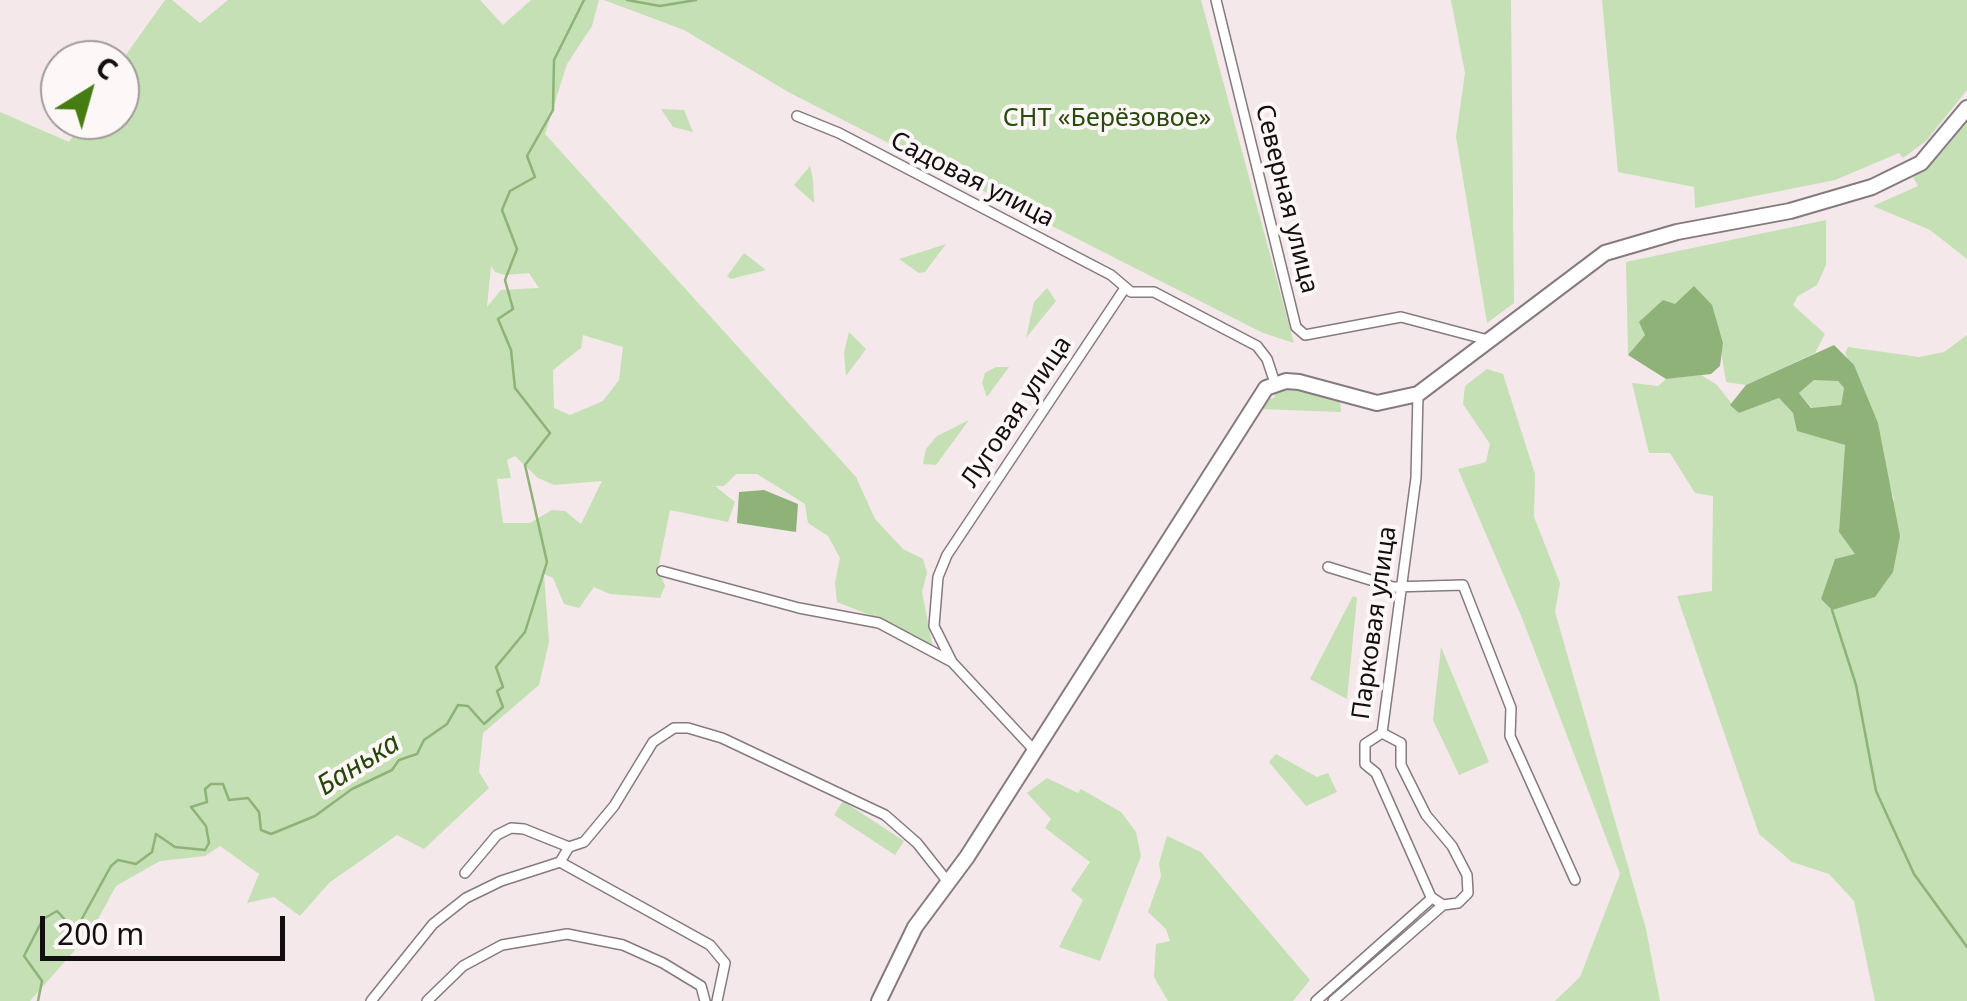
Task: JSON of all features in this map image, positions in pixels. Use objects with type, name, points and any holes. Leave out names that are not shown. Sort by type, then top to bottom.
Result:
[{"type":"street","name":"Северная улица","points":[[1216,0],[1296,327],[1305,335],[1401,317],[1490,340]]},
{"type":"street","points":[[879,1001],[914,927],[1034,750],[1259,397],[1275,383],[1300,382],[1376,403],[1418,394],[1586,265],[1625,244],[1790,211],[1872,187],[1921,162],[1967,108]]},
{"type":"street","name":"Садовая улица","points":[[797,116],[838,133],[1111,274],[1138,295],[1154,292],[1257,346],[1267,359],[1275,383]]},
{"type":"street","name":"Луговая улица","points":[[952,662],[934,626],[938,577],[945,560],[1125,288]]},
{"type":"street","name":"Парковая улица","points":[[1418,394],[1416,478],[1382,733],[1367,741],[1363,758],[1376,773],[1431,896]]},
{"type":"street","points":[[1328,567],[1399,588],[1463,584],[1511,708],[1510,736],[1575,880]]},
{"type":"street","points":[[662,570],[798,608],[852,614],[879,623],[952,662],[1034,750]]},
{"type":"street","points":[[371,1001],[432,924],[466,898],[501,880],[560,862],[569,848],[584,842],[614,806],[653,742],[674,728],[722,738],[884,816],[902,828],[948,882]]},
{"type":"street","points":[[1333,1001],[1443,905],[1464,899],[1469,878],[1452,846],[1426,816],[1401,765],[1400,743],[1382,733]]},
{"type":"street","points":[[465,873],[497,835],[511,828],[524,829],[569,848]]},
{"type":"street","points":[[560,862],[710,945],[725,963],[717,1001]]},
{"type":"street","points":[[1316,1001],[1431,896],[1443,905]]},
{"type":"street","points":[[428,1001],[462,966],[502,945],[567,934],[622,945],[663,964],[701,986],[706,1001]]},
{"type":"green space","points":[[165,0],[172,0],[200,23],[228,0],[480,0],[503,25],[531,0],[599,0],[592,26],[567,64],[545,134],[856,477],[875,519],[903,549],[923,559],[927,573],[922,592],[933,648],[887,622],[837,602],[835,583],[840,558],[828,536],[808,523],[805,504],[757,474],[736,474],[724,486],[715,486],[735,502],[728,522],[670,510],[658,569],[665,586],[660,598],[610,594],[594,587],[579,608],[564,604],[553,578],[544,574],[549,642],[539,685],[483,733],[479,772],[489,788],[424,849],[397,835],[329,883],[300,916],[274,897],[247,903],[259,874],[220,846],[205,856],[160,861],[116,886],[91,932],[30,1001],[0,1001],[0,112],[40,129],[40,140],[140,140],[140,40],[136,40]],"holes":[[[491,266],[495,272],[529,273],[539,288],[501,290],[487,307]],[[583,335],[623,347],[619,380],[603,401],[570,415],[554,408],[553,370],[581,348]],[[515,456],[538,478],[554,485],[602,481],[581,524],[565,511],[552,510],[530,523],[503,523],[497,479],[511,478],[507,460]]]},
{"type":"green space","name":"СНТ «Берёзовое»","points":[[604,0],[1201,0],[1294,343],[1263,333],[790,93],[684,30]]},
{"type":"green space","points":[[1451,0],[1511,0],[1514,303],[1487,323],[1456,137],[1465,73]]},
{"type":"green space","points":[[1602,0],[1967,0],[1967,90],[1926,141],[1903,158],[1899,153],[1835,180],[1695,208],[1694,187],[1618,172]]},
{"type":"green space","points":[[661,109],[684,110],[693,132],[673,127]]},
{"type":"green space","points":[[1967,120],[1967,259],[1930,230],[1873,206],[1918,186],[1913,177],[1944,150]]},
{"type":"green space","points":[[810,166],[813,179],[814,203],[794,185]]},
{"type":"green space","points":[[1826,220],[1826,265],[1817,285],[1798,296],[1793,305],[1825,334],[1815,353],[1746,385],[1726,382],[1717,326],[1645,335],[1628,355],[1626,262]]},
{"type":"green space","points":[[946,244],[925,272],[919,273],[899,259]]},
{"type":"green space","points":[[744,253],[766,270],[731,279],[727,276]]},
{"type":"green space","points":[[1047,288],[1056,301],[1026,338],[1034,302]]},
{"type":"green space","points":[[849,332],[866,349],[846,376],[844,353]]},
{"type":"green space","points":[[1967,335],[1967,1001],[1875,1001],[1854,901],[1829,874],[1792,862],[1759,834],[1677,596],[1712,591],[1713,496],[1695,493],[1670,453],[1649,453],[1632,383],[1658,386],[1666,379],[1701,375],[1717,385],[1739,413],[1779,398],[1793,413],[1798,431],[1845,445],[1839,532],[1856,555],[1821,599],[1832,610],[1894,499],[1864,392],[1845,353],[1848,347],[1919,357],[1944,352]]},
{"type":"green space","points":[[996,367],[1009,367],[987,397],[982,383],[985,373]]},
{"type":"green space","points":[[1487,369],[1503,374],[1535,474],[1534,517],[1560,583],[1555,612],[1646,929],[1660,1001],[1555,1001],[1580,977],[1620,874],[1522,618],[1458,469],[1486,462],[1490,444],[1463,404],[1465,386]]},
{"type":"green space","points":[[1814,380],[1837,380],[1844,388],[1841,405],[1812,408],[1799,393]]},
{"type":"green space","points":[[1297,386],[1340,401],[1341,412],[1259,409],[1265,399],[1274,398],[1276,390]]},
{"type":"green space","points":[[969,420],[936,465],[923,464],[926,449],[937,436]]},
{"type":"green space","points":[[1353,596],[1357,598],[1347,699],[1310,679]]},
{"type":"green space","points":[[1441,647],[1489,762],[1459,775],[1433,720]]},
{"type":"green space","points":[[1276,754],[1317,777],[1328,773],[1337,792],[1306,806],[1269,762]]},
{"type":"green space","points":[[1047,778],[1078,793],[1081,789],[1121,812],[1136,832],[1141,856],[1100,961],[1059,947],[1083,900],[1071,890],[1090,862],[1045,828],[1051,819],[1027,793]]},
{"type":"green space","points":[[843,801],[904,841],[895,855],[834,815]]},
{"type":"green space","points":[[1167,836],[1201,852],[1310,980],[1293,1001],[1168,1001],[1154,977],[1156,944],[1170,941],[1166,929],[1148,912],[1161,876],[1159,863]]},
{"type":"shaded area","points":[[1694,286],[1712,305],[1723,343],[1720,366],[1711,374],[1666,379],[1628,355],[1645,335],[1639,322],[1663,300],[1675,304]]},
{"type":"shaded area","points":[[1834,345],[1854,365],[1878,423],[1900,536],[1893,572],[1875,597],[1832,610],[1821,599],[1835,559],[1855,554],[1839,532],[1845,445],[1797,431],[1793,413],[1779,398],[1739,413],[1730,405],[1746,385]],"holes":[[[1814,380],[1838,381],[1844,388],[1841,405],[1811,408],[1799,393]]]},
{"type":"shaded area","points":[[764,490],[798,504],[796,532],[737,523],[739,492]]},
{"type":"waterway","name":"Банька","points":[[38,1001],[42,981],[24,956],[43,919],[57,911],[69,924],[79,924],[111,866],[118,860],[136,864],[152,852],[156,834],[175,847],[205,850],[209,843],[206,826],[191,807],[207,802],[205,789],[211,784],[223,784],[229,800],[248,798],[259,812],[261,830],[271,834],[315,816],[352,789],[392,770],[399,760],[417,754],[424,740],[447,724],[458,705],[468,706],[484,724],[503,707],[497,691],[503,687],[496,667],[525,632],[547,562],[525,465],[550,433],[515,388],[511,350],[498,319],[513,309],[505,280],[517,249],[502,210],[510,191],[535,177],[527,156],[553,110],[554,60],[584,0]]},
{"type":"waterway","points":[[627,0],[660,6],[696,0]]},
{"type":"waterway","points":[[1832,610],[1856,685],[1876,791],[1914,874],[1967,947]]}]
